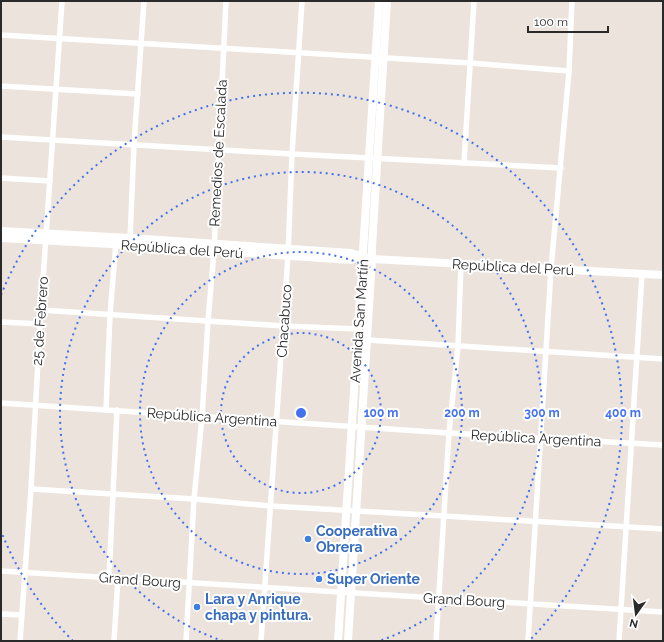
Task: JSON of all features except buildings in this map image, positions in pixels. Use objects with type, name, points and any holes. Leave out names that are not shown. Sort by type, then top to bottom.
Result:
[{"type":"main road","name":"Avenida San Martín","points":[[348,641],[372,259],[373,158],[379,57],[379,1]]},
{"type":"main road","name":"Avenida San Martín","points":[[379,57],[387,1]]},
{"type":"main road","name":"Avenida San Martín","points":[[338,641],[362,256],[373,158]]},
{"type":"main road","name":"República del Perú","points":[[1,231],[46,237],[130,241],[288,252],[351,253],[372,259],[663,275]]},
{"type":"main road","name":"República del Perú","points":[[1,238],[46,237]]},
{"type":"street","name":"25 de Febrero","points":[[20,641],[62,1]]},
{"type":"street","points":[[130,241],[134,144],[144,1]]},
{"type":"street","name":"Remedios de Escalada","points":[[186,641],[194,499],[202,417],[214,247],[226,1]]},
{"type":"street","name":"Chacabuco","points":[[261,641],[284,326],[292,154],[302,1]]},
{"type":"street","points":[[464,163],[474,1]]},
{"type":"street","points":[[528,641],[551,269],[569,71],[572,1]]},
{"type":"street","points":[[1,36],[379,57],[569,71]]},
{"type":"street","points":[[1,86],[138,94]]},
{"type":"street","points":[[1,136],[218,150],[561,168]]},
{"type":"street","points":[[1,178],[50,181]]},
{"type":"street","points":[[106,410],[110,315],[116,241]]},
{"type":"street","points":[[436,641],[449,433],[458,346],[461,264]]},
{"type":"street","points":[[619,641],[642,274]]},
{"type":"street","points":[[41,310],[358,330],[368,340],[663,359]]},
{"type":"street","points":[[1,322],[40,324]]},
{"type":"street","name":"República Argentina","points":[[1,403],[352,426],[362,428],[663,446]]},
{"type":"street","points":[[109,578],[117,410]]},
{"type":"street","points":[[31,489],[194,499],[270,506],[663,529]]},
{"type":"street","name":"Grand Bourg","points":[[1,571],[663,612]]},
{"type":"street","points":[[114,641],[118,578]]},
{"type":"street","points":[[1,614],[22,615]]},
{"type":"place","name":"Cooperativa Obrera","points":[[308,539]]},
{"type":"place","name":"Super Oriente","points":[[319,579]]},
{"type":"place","name":"Lara y Anrique chapa y pintura.","points":[[197,607]]}]
